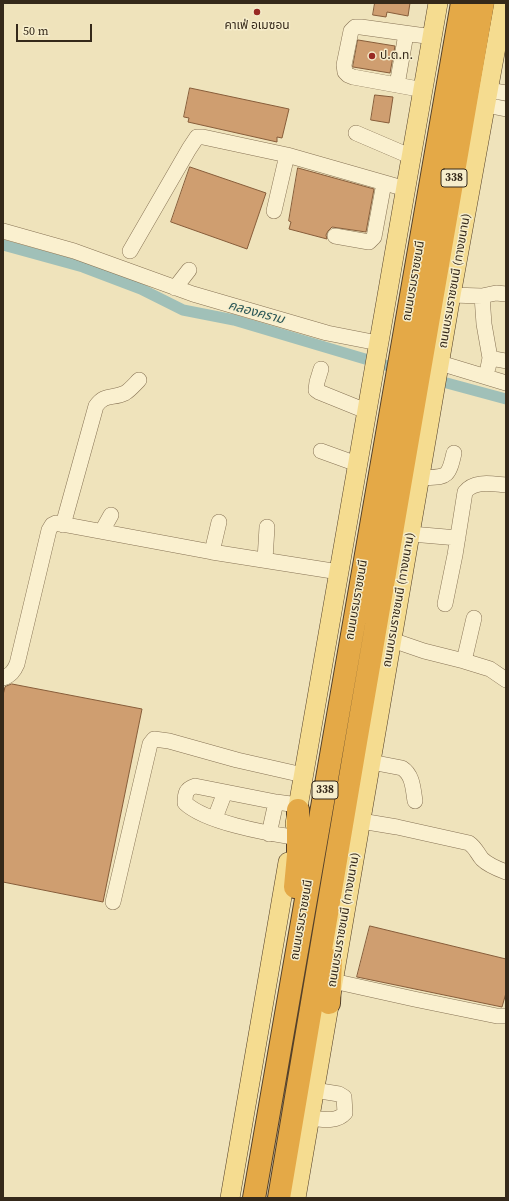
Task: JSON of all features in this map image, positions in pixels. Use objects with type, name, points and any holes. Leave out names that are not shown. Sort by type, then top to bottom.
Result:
[{"type":"highway","name":"ถนนบรมราชชนนี","points":[[254,1198],[462,3]]},
{"type":"highway","name":"ถนนบรมราชชนนี","points":[[279,1198],[339,841],[426,393],[434,361],[478,36],[484,3]]},
{"type":"highway","points":[[478,36],[488,3]]},
{"type":"highway","points":[[292,978],[290,940],[298,855],[298,807]]},
{"type":"highway","points":[[329,1003],[339,841]]},
{"type":"main road","name":"338","points":[[230,1198],[438,3]]},
{"type":"main road","name":"ถนนบรมราชชนนี (ทางขนาน)","points":[[434,361],[451,294],[493,96],[504,3]]},
{"type":"main road","name":"ถนนบรมราชชนนี (ทางขนาน)","points":[[296,1198],[411,534],[420,478],[426,393]]},
{"type":"street","points":[[424,90],[348,75],[345,72],[344,65],[351,31],[355,27],[433,37]]},
{"type":"street","points":[[397,85],[406,34]]},
{"type":"street","points":[[493,96],[506,109]]},
{"type":"street","points":[[356,134],[412,157]]},
{"type":"street","points":[[130,251],[188,148],[197,137],[288,155],[406,189]]},
{"type":"street","points":[[274,211],[288,155]]},
{"type":"street","points":[[335,236],[369,242],[372,241],[384,183]]},
{"type":"street","points":[[3,231],[74,251],[175,288],[326,333],[378,344]]},
{"type":"street","points":[[175,288],[189,270]]},
{"type":"street","points":[[451,294],[482,296],[496,293],[506,294]]},
{"type":"street","points":[[482,296],[484,324],[490,358],[485,377]]},
{"type":"street","points":[[490,358],[506,361]]},
{"type":"street","points":[[434,361],[506,383]]},
{"type":"street","points":[[321,369],[316,390],[366,411]]},
{"type":"street","points":[[63,525],[96,406],[104,398],[123,394],[129,391],[139,380]]},
{"type":"street","points":[[321,451],[357,464]]},
{"type":"street","points":[[420,478],[441,476],[446,474],[450,470],[454,453]]},
{"type":"street","points":[[445,604],[458,538],[463,497],[469,487],[474,484],[485,483],[506,485]]},
{"type":"street","points":[[102,531],[111,515]]},
{"type":"street","points":[[212,552],[219,522]]},
{"type":"street","points":[[3,678],[13,672],[17,664],[49,530],[52,525],[56,524],[102,531],[212,552],[339,572]]},
{"type":"street","points":[[265,560],[267,526]]},
{"type":"street","points":[[411,534],[458,538]]},
{"type":"street","points":[[464,661],[474,618]]},
{"type":"street","points":[[392,640],[424,651],[490,669],[506,680]]},
{"type":"street","points":[[113,902],[150,744],[154,739],[169,741],[237,760],[304,775]]},
{"type":"street","points":[[371,762],[402,768],[406,771],[410,775],[415,801]]},
{"type":"street","points":[[293,837],[270,834],[202,814],[191,809],[185,803],[185,794],[188,789],[196,786],[298,807]]},
{"type":"street","points":[[215,818],[225,792]]},
{"type":"street","points":[[270,834],[276,802]]},
{"type":"street","points":[[361,821],[397,827],[469,843],[475,847],[482,859],[490,865],[506,872]]},
{"type":"street","points":[[333,981],[497,1016],[506,1016]]},
{"type":"street","points":[[309,1118],[332,1120],[340,1118],[345,1113],[344,1097],[339,1094],[314,1090]]},
{"type":"building","points":[[375,3],[410,3],[408,16],[387,12],[386,17],[373,15]]},
{"type":"building","name":"ป.ต.ท.","points":[[358,40],[395,46],[390,73],[353,67]]},
{"type":"building","points":[[190,88],[289,109],[282,138],[277,137],[277,142],[188,122],[189,118],[184,117]]},
{"type":"building","points":[[375,95],[393,97],[389,123],[371,120]]},
{"type":"building","points":[[190,167],[266,193],[247,249],[171,222]]},
{"type":"building","points":[[298,168],[374,189],[366,232],[332,227],[326,235],[327,239],[289,229]]},
{"type":"building","points":[[12,684],[142,709],[103,902],[3,882],[3,695],[5,687]]},
{"type":"building","points":[[370,926],[506,959],[506,993],[502,1007],[357,977]]},
{"type":"waterway","name":"คลองคราม","points":[[3,245],[83,267],[141,289],[183,310],[234,320],[402,370]]},
{"type":"waterway","name":"คลองคราม","points":[[432,379],[506,399]]},
{"type":"place","name":"คาเฟ่ อเมซอน","points":[[257,12]]},
{"type":"place","name":"ป.ต.ท.","points":[[372,56]]}]
